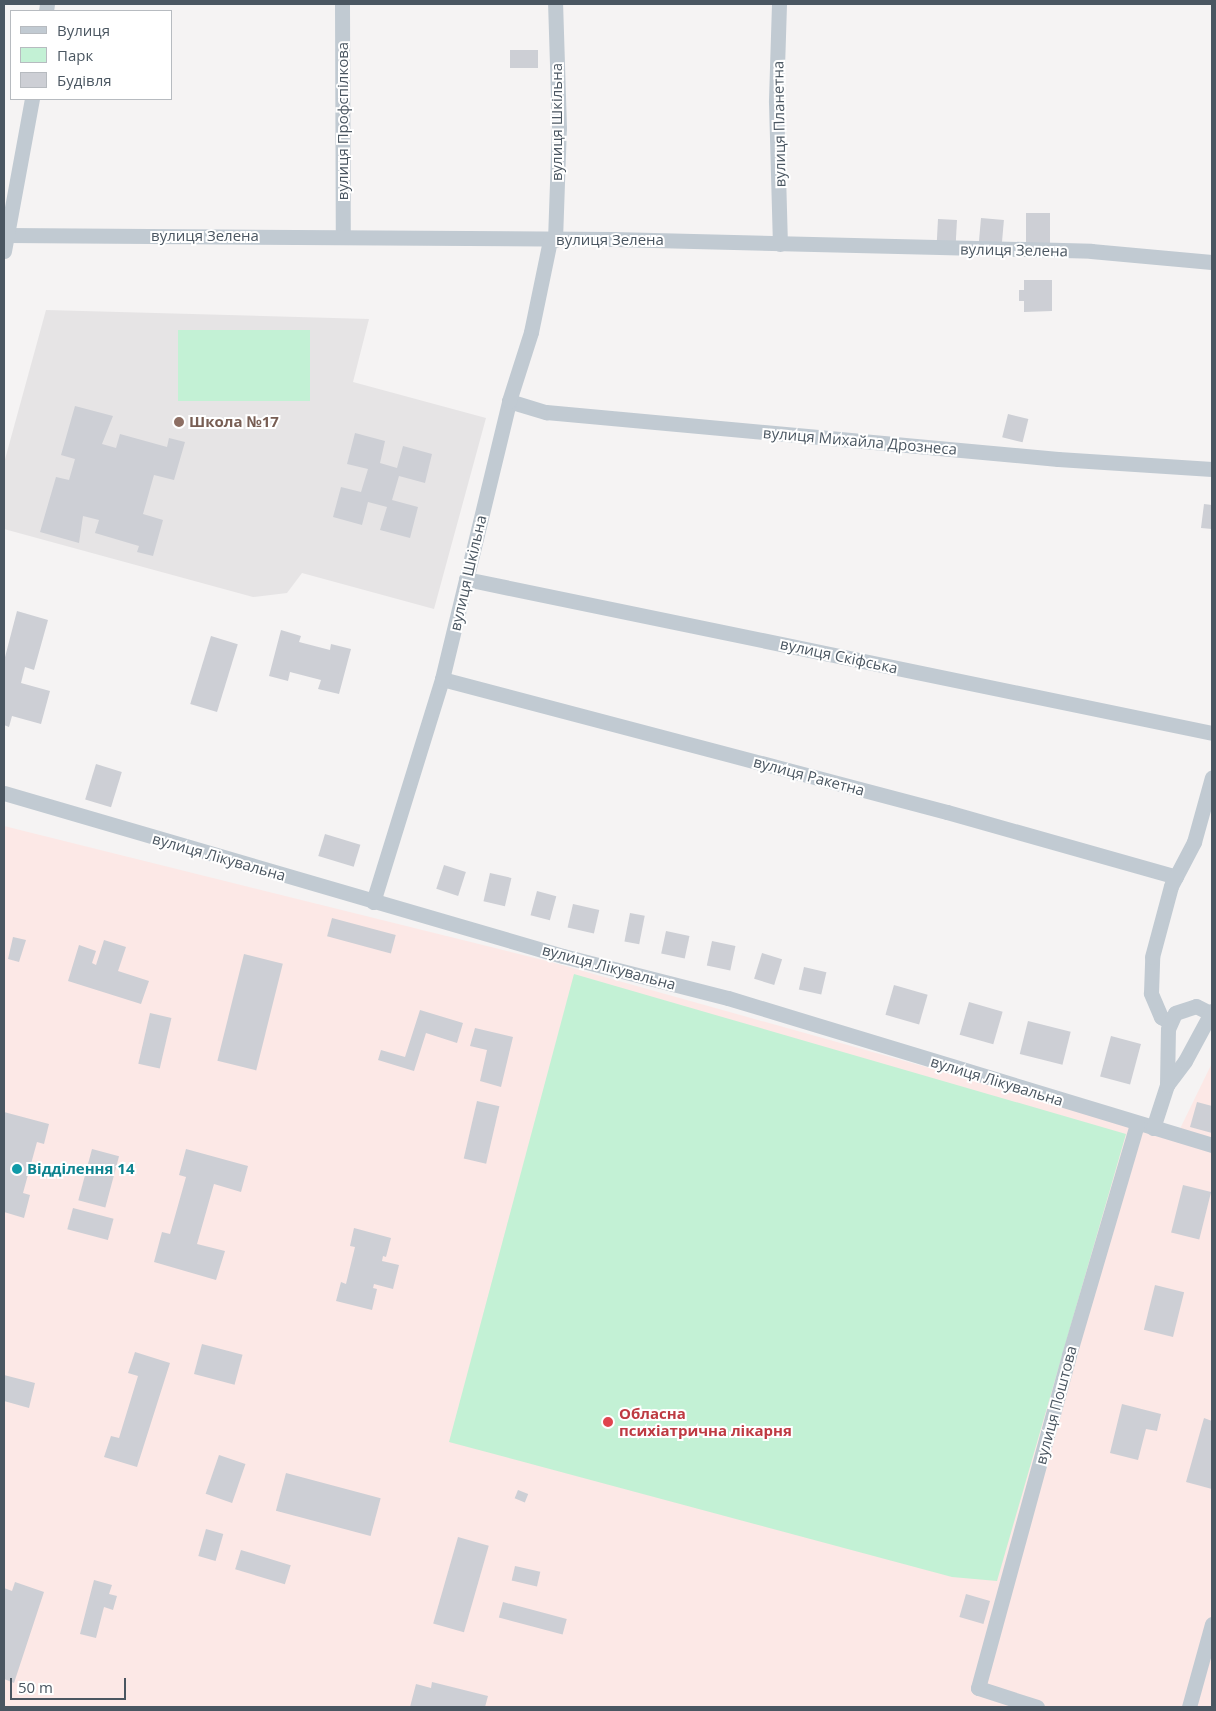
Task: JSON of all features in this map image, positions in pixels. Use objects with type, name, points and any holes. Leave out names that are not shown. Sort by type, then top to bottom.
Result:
[{"type":"street","name":"вулиця Профспілкова","points":[[342,4],[343,237]]},
{"type":"street","name":"вулиця Шкільна","points":[[373,902],[442,679],[509,401],[530,332],[552,240],[559,128],[555,4]]},
{"type":"street","name":"вулиця Планетна","points":[[779,4],[776,102],[780,244]]},
{"type":"street","points":[[4,251],[32,100]]},
{"type":"street","name":"вулиця Зелена","points":[[7,236],[343,237],[780,244],[1091,251],[1212,262]]},
{"type":"street","name":"вулиця Михайла Дрознеса","points":[[509,401],[546,412],[1058,459],[1212,469]]},
{"type":"street","name":"вулиця Скіфська","points":[[466,579],[1212,733]]},
{"type":"street","name":"вулиця Ракетна","points":[[442,679],[948,812],[1176,877]]},
{"type":"street","points":[[1170,1022],[1161,1017],[1155,1006],[1150,981],[1152,957],[1176,877],[1194,842],[1212,777]]},
{"type":"street","name":"вулиця Лікувальна","points":[[4,793],[563,956],[728,998],[1137,1124],[1212,1145]]},
{"type":"street","points":[[1153,1128],[1167,1085],[1170,1022],[1175,1013],[1189,1006],[1211,1012],[1185,1061],[1167,1085]]},
{"type":"street","name":"вулиця Поштова","points":[[1037,1707],[978,1688],[1069,1355],[1137,1124]]},
{"type":"street","points":[[1189,1707],[1212,1624]]},
{"type":"shaded area","name":"Школа №17","points":[[46,310],[369,319],[353,382],[486,418],[434,609],[302,573],[287,593],[253,597],[4,529],[4,463]]},
{"type":"shaded area","name":"Обласна психіатрична лікарня","points":[[4,826],[551,962],[1176,1137],[1212,1063],[1212,1707],[4,1707]]},
{"type":"green space","points":[[178,330],[310,330],[310,401],[178,401]]},
{"type":"green space","points":[[574,974],[1126,1134],[997,1581],[952,1577],[449,1442]]},
{"type":"building","points":[[510,50],[538,50],[538,68],[510,68]]},
{"type":"building","points":[[1026,213],[1050,213],[1050,245],[1026,245]]},
{"type":"building","points":[[981,218],[1004,220],[1002,246],[979,244]]},
{"type":"building","points":[[938,219],[957,220],[956,242],[937,241]]},
{"type":"building","points":[[1024,280],[1052,280],[1052,311],[1024,312],[1024,301],[1019,301],[1019,290],[1024,290]]},
{"type":"building","points":[[75,406],[113,416],[102,444],[116,448],[120,434],[167,447],[169,438],[185,442],[174,480],[154,475],[143,514],[163,520],[153,556],[137,552],[139,546],[95,533],[99,520],[83,516],[79,543],[40,532],[56,477],[69,480],[75,459],[61,455]]},
{"type":"building","points":[[1008,414],[1028,419],[1023,442],[1002,437]]},
{"type":"building","points":[[355,433],[385,441],[380,463],[397,468],[403,446],[432,454],[425,483],[399,476],[392,500],[418,507],[410,538],[380,530],[387,507],[368,502],[362,525],[333,517],[341,487],[361,492],[368,469],[347,464]]},
{"type":"building","points":[[1204,504],[1212,505],[1212,529],[1201,528]]},
{"type":"building","points":[[17,611],[48,620],[34,670],[25,667],[21,683],[50,691],[41,724],[12,716],[9,727],[4,725],[4,661]]},
{"type":"building","points":[[281,630],[301,636],[299,642],[330,650],[331,644],[351,649],[339,694],[318,689],[321,680],[290,672],[288,681],[269,676]]},
{"type":"building","points":[[211,636],[238,644],[217,712],[190,704]]},
{"type":"building","points":[[96,764],[122,772],[111,807],[85,799]]},
{"type":"building","points":[[325,834],[360,845],[354,867],[318,856]]},
{"type":"building","points":[[444,865],[466,872],[458,896],[436,889]]},
{"type":"building","points":[[490,873],[511,878],[505,906],[483,901]]},
{"type":"building","points":[[537,891],[556,896],[550,920],[531,915]]},
{"type":"building","points":[[573,904],[599,910],[594,933],[568,927]]},
{"type":"building","points":[[630,913],[645,916],[639,944],[624,941]]},
{"type":"building","points":[[332,918],[396,935],[391,953],[327,936]]},
{"type":"building","points":[[666,931],[689,936],[685,958],[661,953]]},
{"type":"building","points":[[13,937],[26,940],[19,962],[8,959]]},
{"type":"building","points":[[104,940],[126,947],[118,971],[149,981],[141,1004],[68,981],[79,945],[96,951],[92,963],[96,965]]},
{"type":"building","points":[[712,941],[735,946],[730,970],[707,965]]},
{"type":"building","points":[[762,953],[782,959],[774,985],[754,979]]},
{"type":"building","points":[[244,954],[283,964],[256,1070],[217,1061]]},
{"type":"building","points":[[804,967],[826,972],[821,995],[799,989]]},
{"type":"building","points":[[894,985],[928,995],[919,1024],[885,1015]]},
{"type":"building","points":[[969,1002],[1003,1012],[993,1044],[960,1035]]},
{"type":"building","points":[[420,1010],[463,1023],[457,1043],[426,1033],[414,1071],[378,1060],[381,1050],[405,1057]]},
{"type":"building","points":[[150,1013],[171,1018],[160,1069],[138,1064]]},
{"type":"building","points":[[1028,1021],[1071,1032],[1062,1065],[1020,1054]]},
{"type":"building","points":[[475,1028],[513,1037],[501,1087],[480,1081],[487,1050],[470,1046]]},
{"type":"building","points":[[1111,1036],[1141,1044],[1130,1085],[1100,1077]]},
{"type":"building","points":[[477,1101],[499,1106],[486,1164],[464,1158]]},
{"type":"building","points":[[1197,1102],[1212,1106],[1212,1133],[1190,1127]]},
{"type":"building","name":"Відділення 14","points":[[4,1112],[49,1124],[44,1144],[37,1142],[23,1193],[30,1195],[24,1218],[4,1212]]},
{"type":"building","points":[[92,1149],[119,1156],[105,1207],[78,1200]]},
{"type":"building","points":[[186,1149],[248,1166],[241,1192],[214,1184],[197,1244],[225,1251],[216,1280],[154,1262],[162,1232],[170,1234],[186,1177],[179,1175]]},
{"type":"building","points":[[1183,1185],[1211,1192],[1199,1240],[1171,1233]]},
{"type":"building","points":[[73,1208],[114,1219],[108,1240],[67,1229]]},
{"type":"building","points":[[354,1228],[391,1238],[386,1257],[383,1256],[382,1261],[399,1265],[393,1289],[374,1284],[373,1288],[377,1289],[372,1310],[336,1301],[341,1282],[346,1284],[355,1247],[350,1246]]},
{"type":"building","points":[[1155,1285],[1184,1292],[1173,1337],[1144,1330]]},
{"type":"building","points":[[202,1344],[243,1355],[235,1385],[194,1374]]},
{"type":"building","points":[[135,1352],[170,1363],[137,1467],[104,1457],[111,1436],[119,1438],[138,1376],[128,1373]]},
{"type":"building","points":[[4,1375],[35,1383],[29,1408],[4,1401]]},
{"type":"building","points":[[1122,1404],[1161,1414],[1157,1431],[1146,1429],[1138,1460],[1110,1453]]},
{"type":"building","points":[[1204,1418],[1212,1421],[1212,1489],[1186,1482]]},
{"type":"building","points":[[219,1455],[245,1464],[232,1503],[206,1494]]},
{"type":"building","points":[[286,1473],[381,1498],[371,1536],[276,1511]]},
{"type":"building","points":[[518,1490],[528,1494],[525,1502],[515,1498]]},
{"type":"building","points":[[206,1529],[223,1534],[216,1561],[198,1556]]},
{"type":"building","points":[[458,1537],[489,1546],[464,1632],[433,1624]]},
{"type":"building","points":[[241,1550],[291,1565],[285,1584],[235,1569]]},
{"type":"building","points":[[515,1566],[540,1572],[537,1586],[512,1581]]},
{"type":"building","points":[[94,1580],[112,1585],[109,1594],[117,1596],[113,1610],[104,1607],[96,1638],[80,1634]]},
{"type":"building","points":[[15,1582],[44,1592],[14,1683],[4,1679],[4,1588],[12,1591]]},
{"type":"building","points":[[966,1594],[990,1601],[983,1624],[959,1617]]},
{"type":"building","points":[[503,1602],[567,1619],[563,1635],[499,1617]]},
{"type":"building","points":[[432,1682],[488,1696],[485,1707],[410,1707],[416,1684],[431,1688]]},
{"type":"place","name":"Школа №17","points":[[179,422]]},
{"type":"place","name":"Відділення 14","points":[[17,1169]]},
{"type":"place","name":"Обласна психіатрична лікарня","points":[[608,1422]]}]
